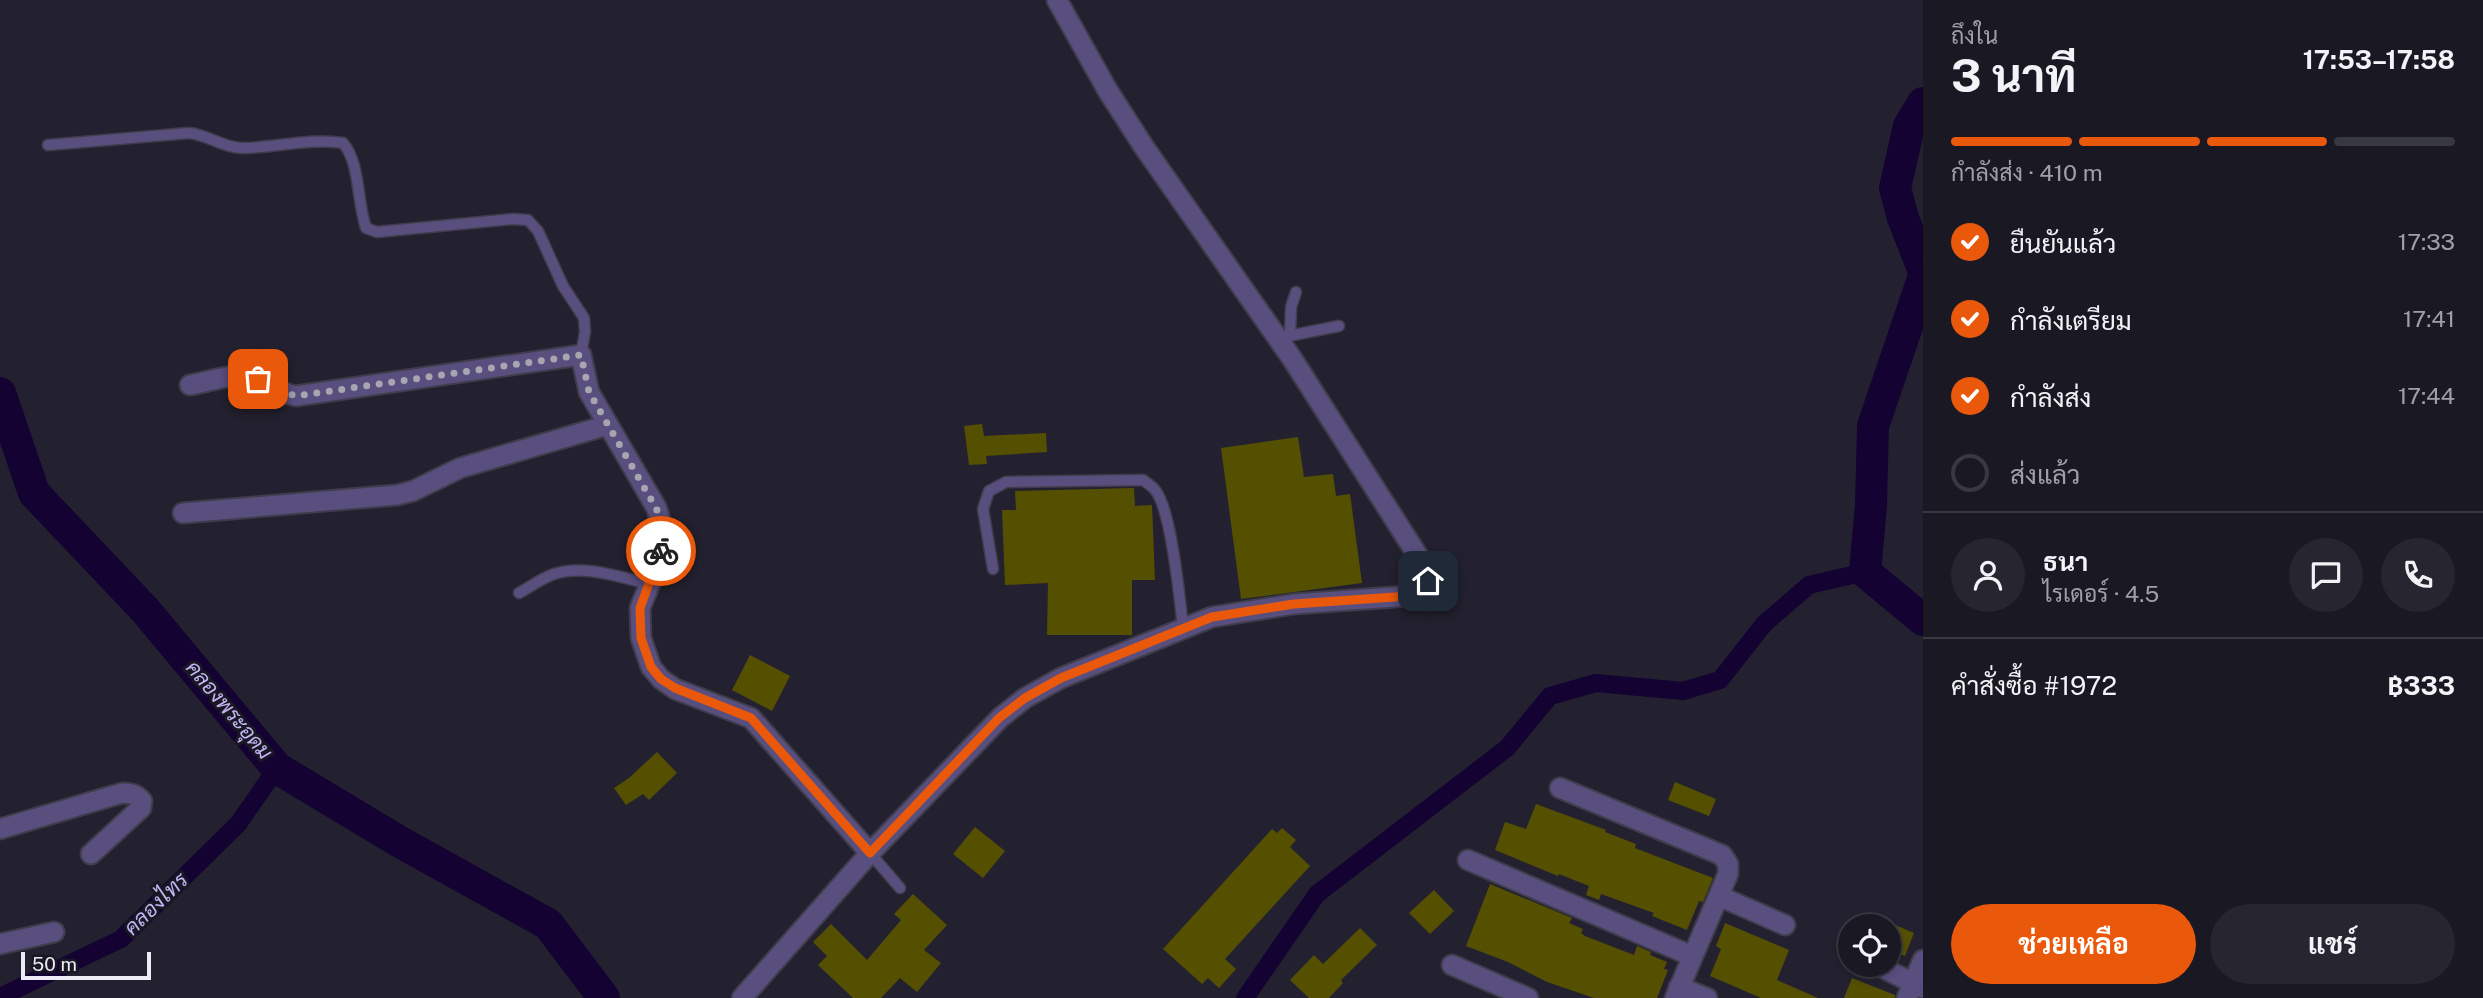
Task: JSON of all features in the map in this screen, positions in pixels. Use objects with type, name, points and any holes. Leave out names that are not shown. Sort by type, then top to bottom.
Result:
[{"type":"street","points":[[742,998],[870,853],[999,718],[1025,698],[1061,678],[1212,617],[1275,607],[1409,596],[1422,589],[1428,581],[1425,567],[1284,337],[1144,147],[1108,91],[1057,0]]},
{"type":"street","points":[[190,385],[245,375],[296,396],[581,355],[589,392],[662,522],[663,547],[640,608],[639,619],[641,638],[651,667],[675,688],[751,718],[870,853]]},
{"type":"street","points":[[183,513],[397,495],[413,491],[460,468],[608,425]]},
{"type":"street","points":[[1560,788],[1722,855],[1728,864],[1728,874],[1677,992],[1707,998]]},
{"type":"street","points":[[0,829],[122,793],[138,796],[142,801],[141,808],[91,854]]},
{"type":"street","points":[[1468,860],[1692,956]]},
{"type":"street","points":[[1719,896],[1785,925]]},
{"type":"street","points":[[0,944],[54,932]]},
{"type":"street","points":[[1894,977],[1914,990],[1923,960]]},
{"type":"street","points":[[1452,965],[1528,998]]},
{"type":"lane","points":[[48,145],[189,133],[203,134],[223,145],[243,148],[326,140],[343,143],[351,152],[360,212],[366,228],[377,232],[513,219],[528,220],[538,230],[563,286],[584,318],[585,332],[581,355]]},
{"type":"lane","points":[[1296,292],[1284,337],[1339,326]]},
{"type":"lane","points":[[993,569],[983,509],[989,491],[1006,482],[1143,480],[1157,491],[1165,515],[1175,560],[1183,628]]},
{"type":"lane","points":[[519,593],[553,574],[571,571],[607,574],[649,584]]},
{"type":"lane","points":[[870,853],[900,888]]},
{"type":"building","points":[[982,424],[984,436],[1046,433],[1047,452],[986,456],[987,464],[969,465],[964,426]]},
{"type":"building","points":[[1298,437],[1304,477],[1333,474],[1336,496],[1350,494],[1362,583],[1241,599],[1221,448]]},
{"type":"building","points":[[1134,488],[1135,506],[1152,505],[1155,580],[1132,580],[1132,635],[1047,635],[1048,583],[1005,585],[1002,510],[1016,510],[1015,491]]},
{"type":"building","points":[[750,655],[790,676],[772,711],[732,690]]},
{"type":"building","points":[[657,752],[677,773],[649,800],[643,794],[626,805],[614,788]]},
{"type":"building","points":[[1675,782],[1716,799],[1709,816],[1668,800]]},
{"type":"building","points":[[1536,804],[1606,830],[1605,832],[1636,844],[1635,848],[1713,878],[1703,902],[1699,901],[1687,930],[1652,916],[1654,913],[1601,894],[1599,900],[1586,895],[1589,886],[1495,850],[1505,822],[1526,829]]},
{"type":"building","points":[[975,827],[1005,851],[983,878],[953,854]]},
{"type":"building","points":[[1282,828],[1296,840],[1290,847],[1310,866],[1225,959],[1236,969],[1219,988],[1208,978],[1202,984],[1163,949],[1272,829],[1277,833]]},
{"type":"building","points":[[1490,884],[1572,918],[1569,923],[1583,929],[1581,933],[1585,936],[1634,955],[1637,946],[1667,962],[1664,969],[1668,970],[1657,998],[1594,998],[1547,982],[1508,962],[1466,946]]},
{"type":"building","points":[[1434,890],[1454,911],[1430,934],[1409,913]]},
{"type":"building","points":[[913,894],[947,925],[924,950],[941,963],[917,992],[900,978],[881,998],[853,998],[818,965],[827,956],[813,942],[831,924],[867,960],[901,920],[894,914]]},
{"type":"building","points":[[1725,923],[1789,950],[1777,980],[1818,998],[1761,998],[1710,976],[1721,949],[1716,946]]},
{"type":"building","points":[[1360,928],[1377,945],[1341,980],[1343,983],[1329,998],[1309,998],[1290,980],[1314,955],[1323,964]]},
{"type":"building","points":[[1901,928],[1914,933],[1905,956],[1901,954]]},
{"type":"building","points":[[1852,978],[1895,995],[1895,998],[1844,998]]},
{"type":"waterway","points":[[1923,103],[1909,126],[1895,188],[1903,218],[1923,269]]},
{"type":"waterway","points":[[1923,279],[1873,426],[1871,505],[1865,572],[1923,620]]},
{"type":"waterway","name":"คลองพระอุดม","points":[[0,393],[34,493],[145,610],[277,768],[400,842],[548,924],[604,998]]},
{"type":"waterway","points":[[1245,998],[1317,894],[1507,748],[1550,696],[1596,683],[1683,691],[1720,680],[1764,624],[1809,585],[1865,572]]},
{"type":"waterway","name":"คลองไทร","points":[[0,997],[121,939],[238,824],[277,768]]},
{"type":"way so far","points":[[258,379],[276,390],[296,396],[581,355],[589,392],[662,522],[661,551]]},
{"type":"route","points":[[661,551],[640,608],[639,619],[641,638],[651,667],[661,679],[675,688],[751,718],[870,853],[999,718],[1025,698],[1061,678],[1212,617],[1294,604],[1409,596],[1422,589],[1428,581]]}]
